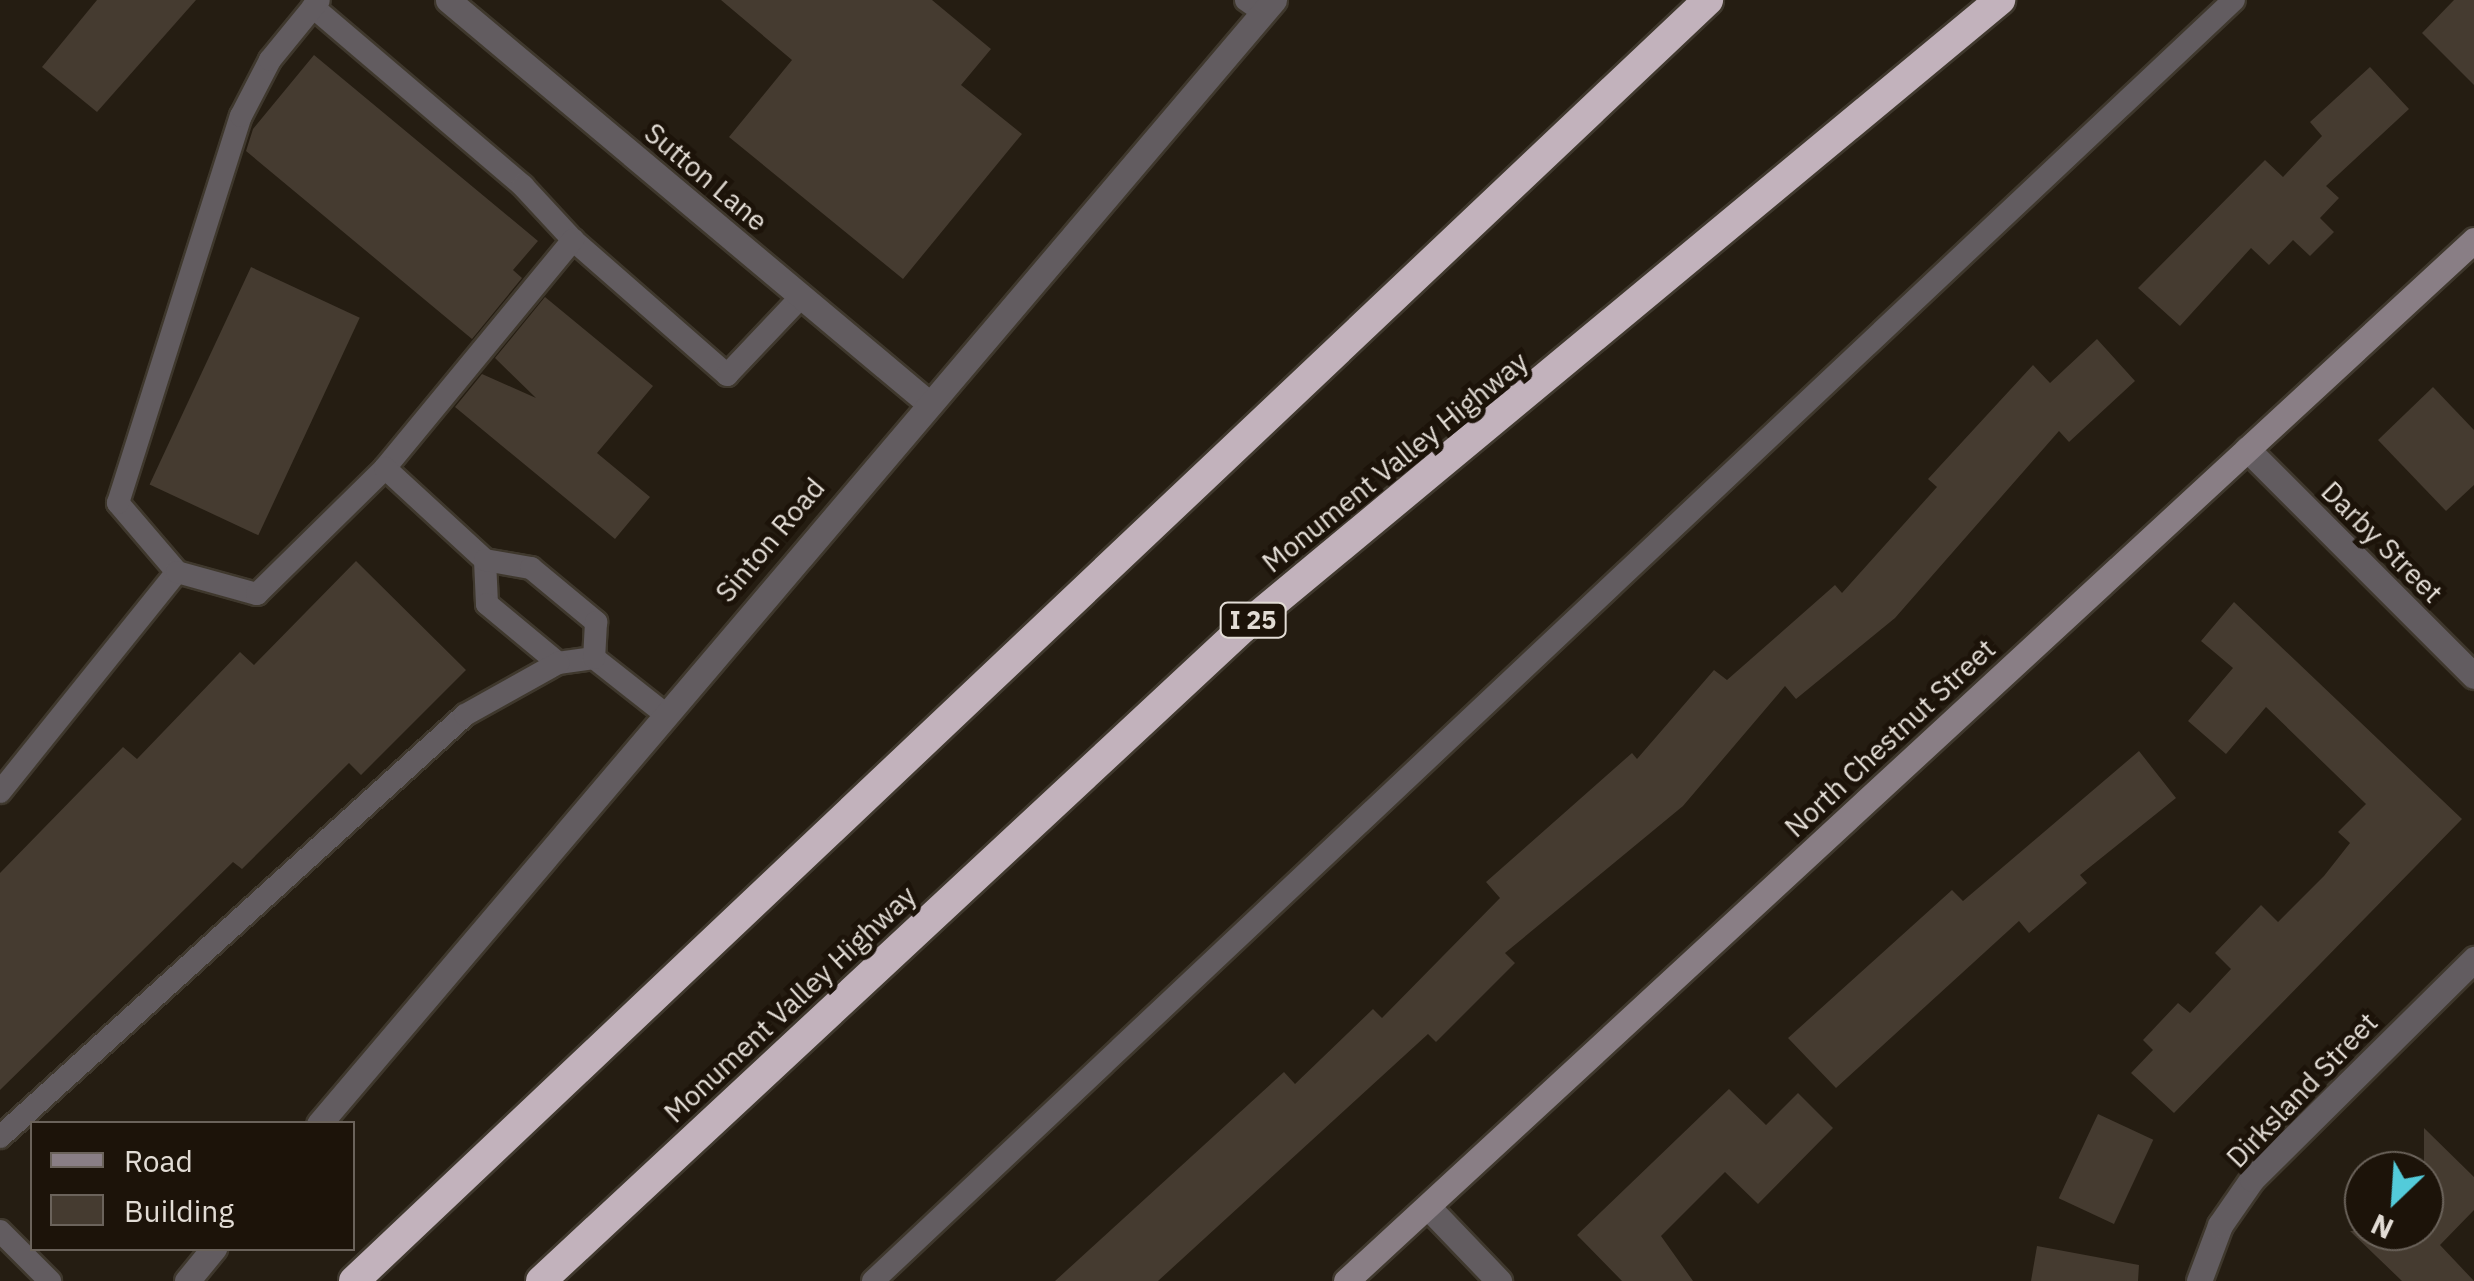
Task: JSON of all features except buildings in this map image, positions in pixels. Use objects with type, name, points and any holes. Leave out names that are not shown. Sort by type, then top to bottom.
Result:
[{"type":"highway","points":[[354,1281],[1708,0]]},
{"type":"highway","name":"Monument Valley Highway","points":[[541,1281],[1243,628],[2000,0]]},
{"type":"main road","name":"North Chestnut Street","points":[[1346,1281],[2474,240]]},
{"type":"street","name":"Sutton Lane","points":[[448,0],[926,401]]},
{"type":"street","name":"Sinton Road","points":[[322,1121],[1261,4]]},
{"type":"street","name":"Darby Street","points":[[2247,449],[2474,676]]},
{"type":"street","name":"Dirksland Street","points":[[2199,1281],[2220,1226],[2252,1179],[2474,959]]},
{"type":"street","points":[[1428,1206],[1499,1281]]},
{"type":"street","points":[[187,1281],[212,1251]]},
{"type":"lane","points":[[873,1281],[2234,0]]},
{"type":"lane","points":[[573,240],[385,468],[258,594],[177,572],[118,503],[241,116],[270,60],[316,4],[523,186],[573,240],[727,375],[802,296]]},
{"type":"lane","points":[[385,468],[486,560],[531,568],[596,622],[594,658]]},
{"type":"lane","points":[[486,560],[487,604],[558,662]]},
{"type":"lane","points":[[0,792],[177,572]]},
{"type":"lane","points":[[0,1138],[465,716],[558,662],[594,658],[664,713]]},
{"type":"lane","points":[[0,1231],[50,1281]]}]
